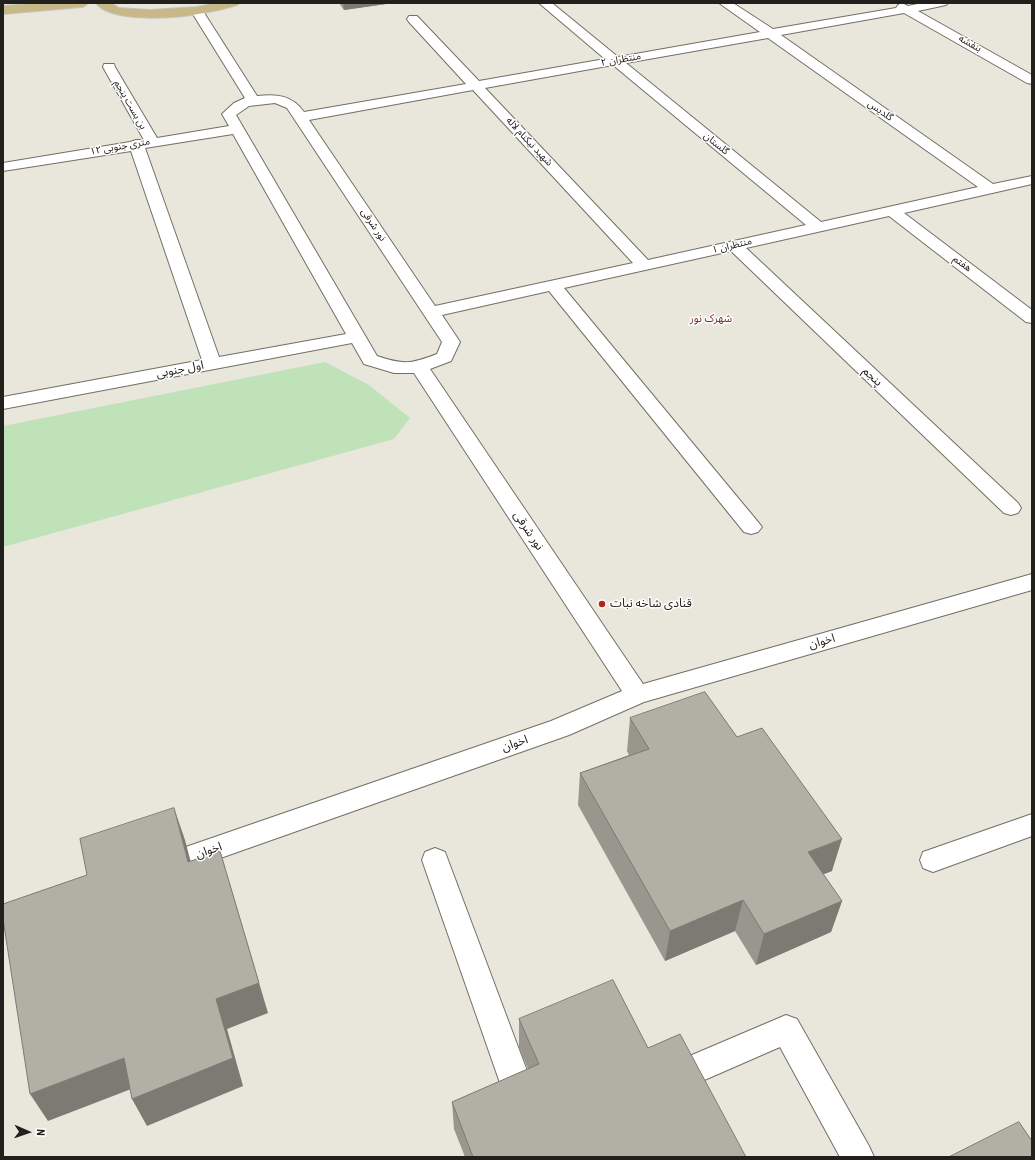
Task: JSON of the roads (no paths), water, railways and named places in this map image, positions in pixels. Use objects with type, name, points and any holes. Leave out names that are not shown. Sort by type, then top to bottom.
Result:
[{"type":"main road","points":[[3,10],[82,3]]},
{"type":"main road","points":[[102,3],[116,11],[150,14],[197,11],[233,3]]},
{"type":"street","name":"گلستان","points":[[545,3],[818,227]]},
{"type":"street","name":"گلدیس","points":[[724,3],[990,189]]},
{"type":"street","name":"منتظران ۲","points":[[300,117],[770,34],[902,6],[942,3]]},
{"type":"street","name":"بنفشه","points":[[902,6],[1032,80]]},
{"type":"street","points":[[197,11],[253,100]]},
{"type":"street","name":"شهید نیکنام لاله","points":[[413,19],[644,266]]},
{"type":"street","name":"بن بست پنجم","points":[[109,67],[144,143],[212,364]]},
{"type":"street","name":"نور شرقی","points":[[276,99],[292,105],[300,117],[451,342],[444,357],[419,368],[394,368],[370,360],[229,114],[236,106],[253,100],[276,99]]},
{"type":"street","name":"۱۲ متری جنوبی","points":[[3,168],[144,143],[238,129]]},
{"type":"street","name":"منتظران ۱","points":[[432,312],[1032,180]]},
{"type":"street","name":"هفتم","points":[[892,211],[1032,318]]},
{"type":"street","name":"پنجم","points":[[734,246],[1011,508]]},
{"type":"street","points":[[554,286],[751,527]]},
{"type":"street","name":"اول جنوبی","points":[[3,403],[357,337]]},
{"type":"street","name":"نور شرقی","points":[[419,368],[636,695]]},
{"type":"street","name":"اخوان","points":[[138,875],[560,728],[636,695],[1032,582]]},
{"type":"street","points":[[933,860],[1032,825]]},
{"type":"street","points":[[434,860],[534,1131]]},
{"type":"street","points":[[643,1092],[786,1029],[858,1157]]},
{"type":"place","name":"قنادی شاخه نبات","points":[[602,604]]},
{"type":"district","name":"شهرک نور","points":[[711,319]]}]
